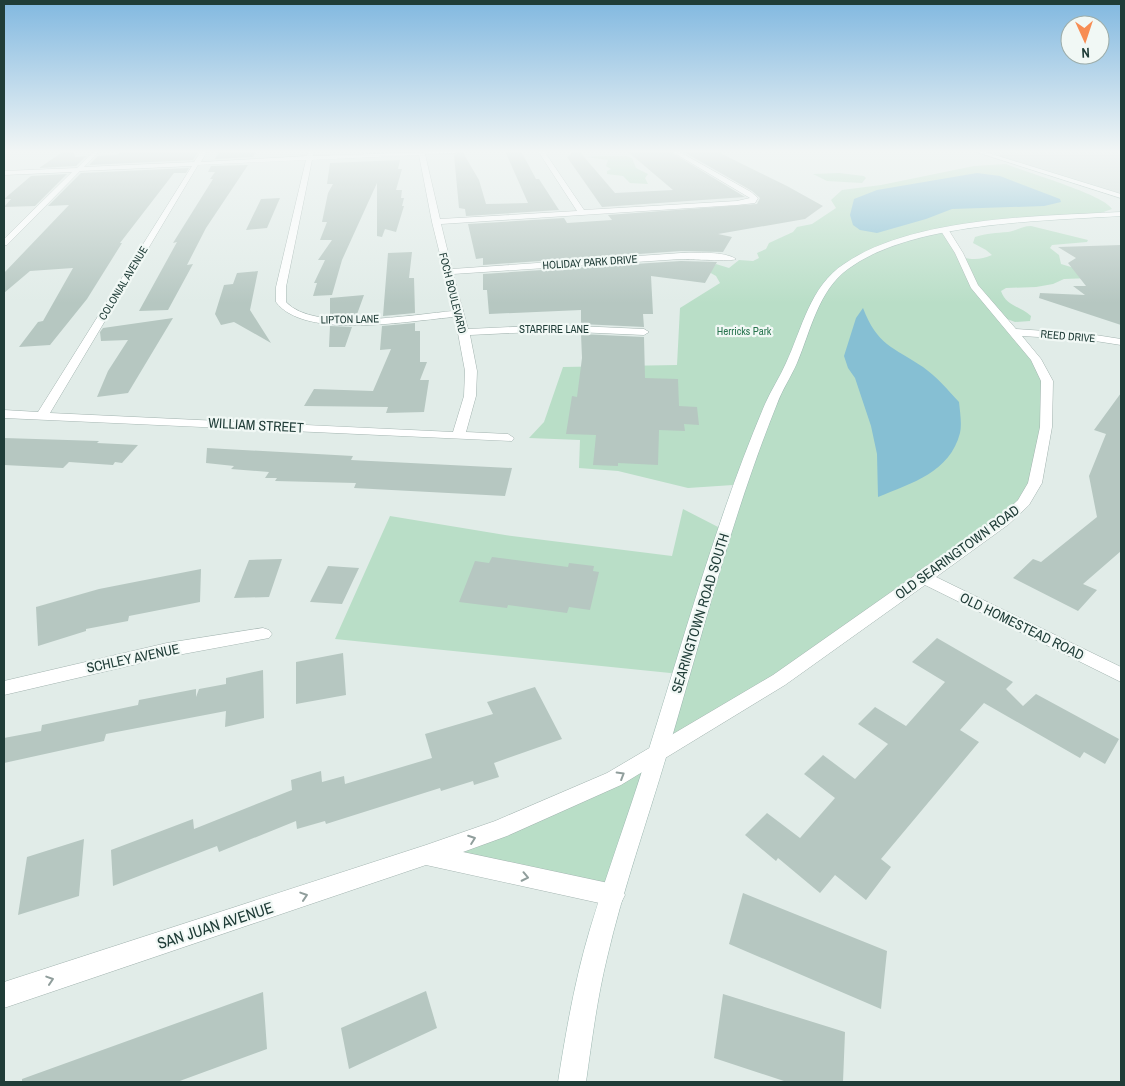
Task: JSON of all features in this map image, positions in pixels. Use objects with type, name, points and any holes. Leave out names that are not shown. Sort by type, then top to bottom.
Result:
[{"type":"street","points":[[4,243],[45,202]]},
{"type":"street","name":"COLONIAL AVENUE","points":[[42,415],[173,202]]},
{"type":"street","name":"LIPTON LANE","points":[[300,202],[280,302],[286,309],[303,316],[326,321],[352,322],[459,314]]},
{"type":"street","name":"FOCH BOULEVARD","points":[[432,202],[464,332],[471,371],[470,396],[459,434]]},
{"type":"street","points":[[575,202],[582,213]]},
{"type":"street","points":[[436,222],[742,202]]},
{"type":"street","points":[[1095,215],[1112,209],[1110,205]]},
{"type":"street","name":"SEARINGTOWN ROAD SOUTH","points":[[572,1082],[587,990],[613,895],[691,640],[740,487],[773,398],[791,364],[812,307],[831,279],[862,256],[892,244],[945,231],[1016,222],[1121,214]]},
{"type":"street","name":"OLD SEARINGTOWN ROAD","points":[[658,753],[779,680],[1004,520],[1024,502],[1035,483],[1046,427],[1046,381],[1036,359],[974,286],[959,253],[945,231]]},
{"type":"street","name":"HOLIDAY PARK DRIVE","points":[[448,272],[681,256],[710,256],[732,259]]},
{"type":"street","name":"STARFIRE LANE","points":[[464,332],[554,328],[644,332]]},
{"type":"street","name":"REED DRIVE","points":[[1014,332],[1089,337],[1121,342]]},
{"type":"street","name":"WILLIAM STREET","points":[[4,414],[459,434],[508,438]]},
{"type":"street","name":"OLD HOMESTEAD ROAD","points":[[922,577],[1121,675]]},
{"type":"street","name":"SCHLEY AVENUE","points":[[4,688],[167,650],[263,634]]},
{"type":"street","name":"SAN JUAN AVENUE","points":[[4,995],[499,829],[605,783],[658,753]]},
{"type":"street","points":[[426,855],[613,895]]},
{"type":"green space","name":"Herricks Park","points":[[832,202],[1104,202],[1112,209],[1095,215],[945,231],[961,257],[973,259],[992,255],[973,243],[975,237],[1028,226],[1088,240],[1087,242],[1052,245],[1050,248],[1059,255],[1061,264],[1081,270],[1090,278],[1064,279],[1053,284],[1036,287],[1006,288],[1001,291],[1006,300],[1031,316],[1030,321],[1015,322],[1002,317],[1047,381],[1035,483],[1004,521],[657,753],[680,674],[335,639],[390,516],[505,535],[672,556],[683,509],[720,528],[769,398],[733,485],[688,488],[618,471],[579,468],[580,440],[529,438],[544,422],[563,367],[677,365],[680,308],[720,283],[716,276],[709,272],[716,264],[729,268],[739,260],[753,261],[759,258],[757,253],[766,249],[769,243],[793,232],[797,227],[812,224],[836,208]]},
{"type":"green space","points":[[653,761],[609,890],[435,854]]},
{"type":"water","points":[[853,202],[1061,202],[1044,206],[952,209],[926,219],[877,233],[860,230],[853,225],[850,215]]},
{"type":"water","points":[[863,308],[868,320],[880,338],[928,371],[959,402],[961,418],[960,433],[955,446],[939,467],[904,487],[878,497],[877,454],[871,426],[855,378],[848,368],[844,356],[856,318]]},
{"type":"building","points":[[9,202],[39,202],[35,206],[4,207]]},
{"type":"building","points":[[52,202],[152,202],[120,243],[122,243],[87,299],[50,345],[19,347],[38,322],[43,321],[73,268],[30,271],[4,293],[4,273],[69,205],[48,206]]},
{"type":"building","points":[[199,202],[224,202],[206,228],[187,265],[193,264],[168,310],[139,311],[177,242],[173,243]]},
{"type":"building","points":[[260,202],[278,202],[267,228],[246,230]]},
{"type":"building","points":[[326,202],[369,202],[342,260],[332,295],[313,296],[317,283],[314,283],[325,260],[318,260],[332,240],[320,240],[327,222],[322,222]]},
{"type":"building","points":[[377,202],[403,202],[402,206],[404,206],[396,232],[385,229],[382,237],[377,236]]},
{"type":"building","points":[[458,202],[485,202],[486,204],[554,202],[559,210],[466,216],[465,209],[459,208]]},
{"type":"building","points":[[598,202],[678,202],[602,207]]},
{"type":"building","points":[[758,202],[815,202],[823,206],[805,219],[718,234],[732,237],[723,252],[681,251],[483,265],[483,258],[476,259],[468,224],[564,218],[567,223],[612,220],[608,215],[757,204]]},
{"type":"building","points":[[1121,245],[1121,325],[1039,298],[1040,293],[1085,295],[1073,286],[1086,286],[1068,263],[1076,258],[1058,247]]},
{"type":"building","points":[[412,252],[409,278],[414,278],[415,313],[383,316],[388,253]]},
{"type":"building","points":[[681,261],[717,262],[705,283],[651,276],[653,314],[643,314],[644,327],[581,324],[581,310],[489,314],[487,290],[483,290],[483,274]]},
{"type":"building","points":[[258,271],[250,310],[271,343],[234,322],[221,325],[215,314],[224,285],[233,284],[237,273]]},
{"type":"building","points":[[364,295],[356,317],[330,316],[330,298]]},
{"type":"building","points":[[173,318],[128,393],[97,397],[108,371],[128,340],[101,341],[100,332],[103,328]]},
{"type":"building","points":[[415,323],[415,331],[420,331],[420,362],[427,362],[420,380],[429,380],[424,412],[386,413],[388,407],[304,406],[314,389],[373,391],[391,349],[380,350],[382,326]]},
{"type":"building","points":[[330,326],[352,327],[345,347],[329,347]]},
{"type":"building","points":[[581,334],[644,337],[645,378],[678,379],[679,406],[697,407],[699,425],[684,424],[685,431],[659,430],[658,465],[618,463],[618,466],[593,465],[596,435],[566,434],[572,396],[577,397],[582,358]]},
{"type":"building","points":[[1121,393],[1121,551],[1083,584],[1097,590],[1078,611],[1013,578],[1033,559],[1041,562],[1097,517],[1089,476],[1106,434],[1094,430]]},
{"type":"building","points":[[4,438],[99,441],[97,443],[138,445],[122,463],[115,462],[113,465],[69,462],[63,468],[4,465]]},
{"type":"building","points":[[207,448],[353,456],[351,460],[512,468],[505,496],[354,488],[356,483],[275,481],[277,478],[265,478],[269,472],[231,469],[234,466],[206,463]]},
{"type":"building","points":[[492,557],[568,567],[569,563],[594,566],[593,571],[599,572],[590,610],[569,607],[567,613],[508,605],[507,608],[459,602],[475,561],[489,563]]},
{"type":"building","points":[[282,559],[269,597],[234,598],[249,560]]},
{"type":"building","points":[[328,566],[359,568],[342,604],[310,602]]},
{"type":"building","points":[[201,569],[200,602],[129,616],[128,621],[86,629],[86,631],[38,646],[36,607],[99,589]]},
{"type":"building","points":[[937,638],[1013,682],[1006,689],[1023,706],[1036,694],[1119,739],[1105,764],[1084,752],[1080,758],[984,703],[960,730],[979,742],[881,859],[891,867],[866,900],[835,875],[820,893],[778,858],[776,861],[745,835],[767,813],[800,838],[835,798],[804,774],[823,755],[855,779],[888,744],[858,724],[875,707],[906,726],[945,682],[912,662]]},
{"type":"building","points":[[343,653],[346,695],[296,704],[296,662]]},
{"type":"building","points":[[263,670],[264,718],[225,727],[226,711],[106,734],[104,741],[4,763],[4,738],[41,731],[42,725],[138,705],[139,700],[196,689],[196,697],[199,689],[226,684],[226,678]]},
{"type":"building","points":[[535,687],[562,739],[494,763],[499,777],[474,785],[473,781],[441,791],[440,788],[326,824],[325,821],[297,829],[296,821],[219,852],[217,846],[113,886],[111,850],[193,819],[194,829],[292,790],[291,780],[321,771],[322,782],[344,776],[345,784],[432,758],[425,734],[493,714],[487,702]]},
{"type":"building","points":[[84,839],[79,896],[18,915],[27,857]]},
{"type":"building","points":[[743,893],[887,951],[881,1009],[729,944]]},
{"type":"building","points":[[426,991],[437,1028],[349,1069],[341,1028]]},
{"type":"building","points":[[263,992],[267,1049],[177,1082],[22,1082],[22,1079]]},
{"type":"building","points":[[723,994],[845,1032],[843,1082],[787,1082],[714,1058]]}]
